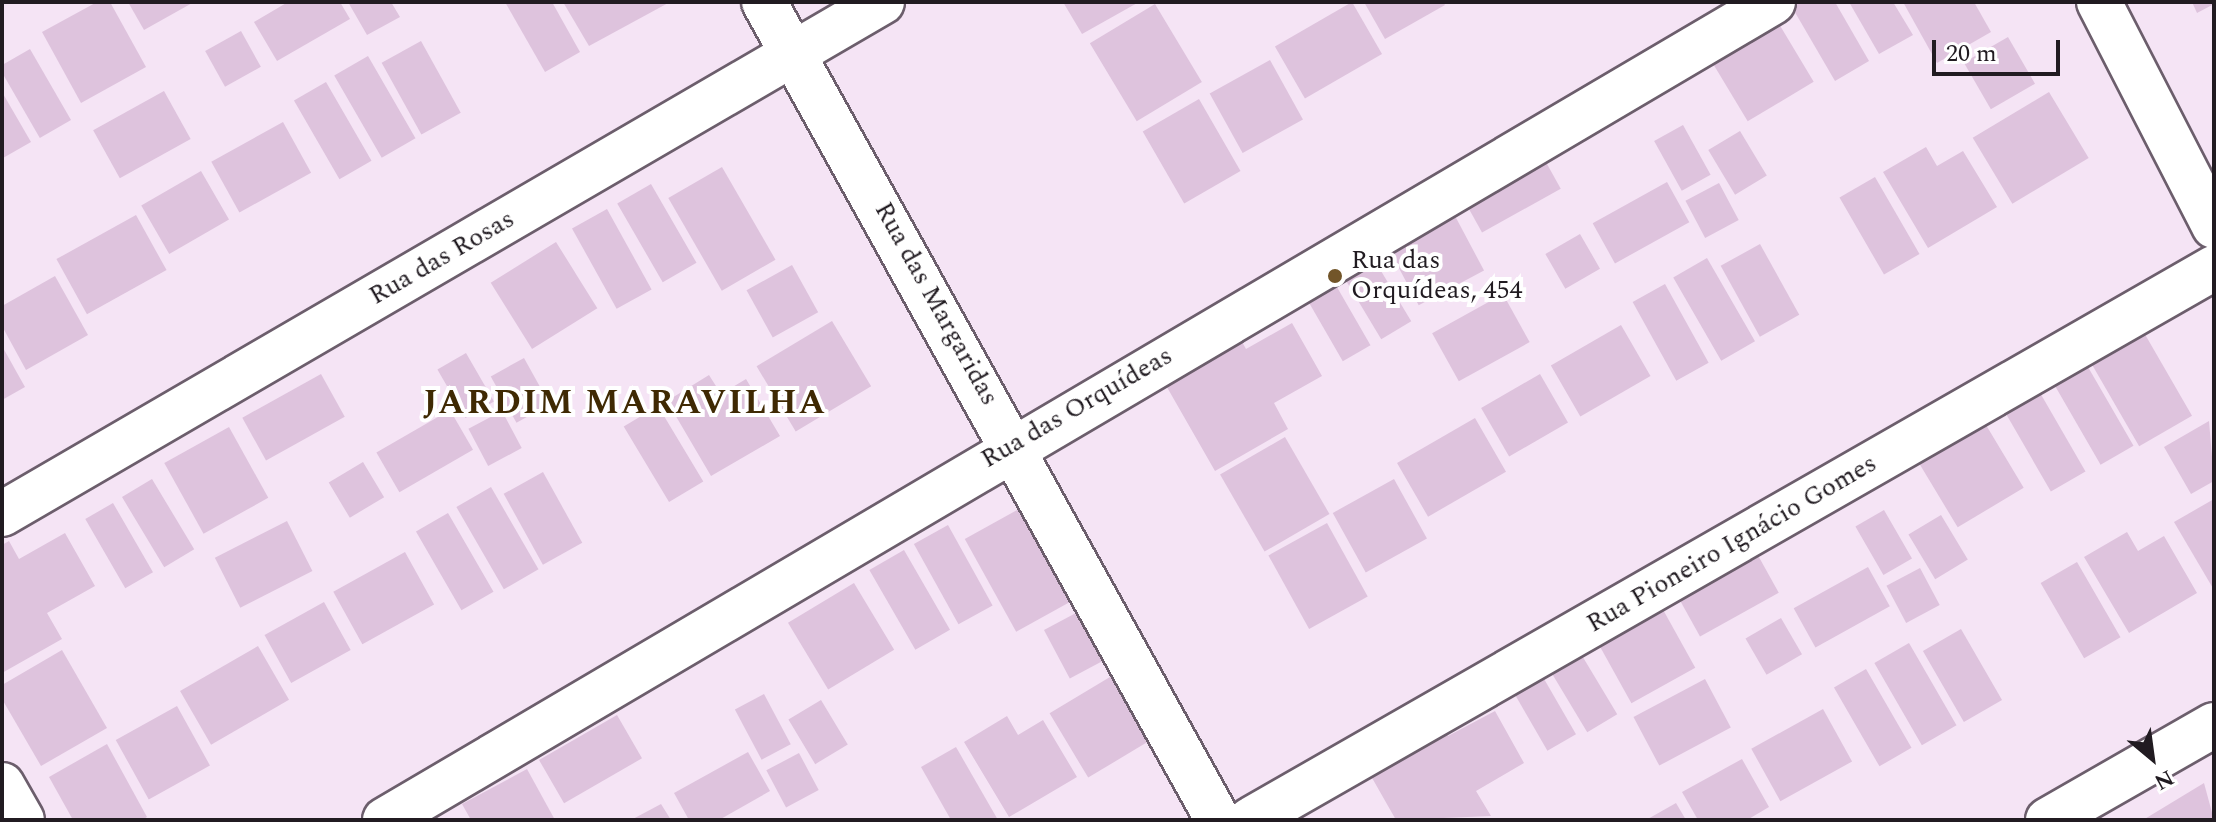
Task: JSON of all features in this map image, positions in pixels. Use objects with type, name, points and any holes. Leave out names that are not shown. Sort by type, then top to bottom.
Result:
[{"type":"street","name":"Rua das Margaridas","points":[[764,2],[1015,444],[1218,820]]},
{"type":"street","name":"Rua das Rosas","points":[[2,514],[882,2]]},
{"type":"street","name":"Rua das Orquídeas","points":[[385,820],[1015,444],[1773,2]]},
{"type":"street","points":[[2099,2],[2214,226]]},
{"type":"street","name":"Rua Pioneiro Ignácio Gomes","points":[[1250,820],[2214,268]]},
{"type":"street","points":[[2048,820],[2214,725]]},
{"type":"street","points":[[2,785],[22,820]]},
{"type":"building","points":[[97,2],[110,2],[146,67],[81,103],[42,32]]},
{"type":"building","points":[[128,2],[194,2],[144,30]]},
{"type":"building","points":[[288,2],[340,2],[350,19],[277,61],[254,22]]},
{"type":"building","points":[[348,2],[391,2],[400,17],[367,35]]},
{"type":"building","points":[[505,2],[552,2],[580,52],[545,72]]},
{"type":"building","points":[[563,2],[670,2],[589,46]]},
{"type":"building","points":[[1063,2],[1139,2],[1082,34]]},
{"type":"building","points":[[1352,2],[1382,54],[1305,98],[1275,46]]},
{"type":"building","points":[[1364,2],[1443,2],[1445,5],[1385,39]]},
{"type":"building","points":[[1789,2],[1835,2],[1869,61],[1835,81]]},
{"type":"building","points":[[1849,2],[1893,2],[1913,35],[1879,54]]},
{"type":"building","points":[[1903,2],[1974,2],[1991,32],[1937,63]]},
{"type":"building","points":[[2192,2],[2214,2],[2214,4],[2197,13]]},
{"type":"building","points":[[1155,4],[1202,82],[1137,121],[1090,43]]},
{"type":"building","points":[[1773,14],[1814,82],[1748,121],[1707,54]]},
{"type":"building","points":[[241,31],[261,67],[225,87],[205,51]]},
{"type":"building","points":[[2008,37],[2035,84],[1991,109],[1964,62]]},
{"type":"building","points":[[421,41],[461,113],[421,135],[382,63]]},
{"type":"building","points":[[30,49],[71,120],[40,138],[2,73],[2,65]]},
{"type":"building","points":[[368,56],[416,138],[382,158],[334,76]]},
{"type":"building","points":[[1270,60],[1303,119],[1243,153],[1210,93]]},
{"type":"building","points":[[326,82],[372,161],[339,179],[294,100]]},
{"type":"building","points":[[164,91],[191,139],[120,178],[93,130]]},
{"type":"building","points":[[2,92],[31,142],[3,158],[2,156]]},
{"type":"building","points":[[2049,92],[2089,158],[2012,204],[1973,138]]},
{"type":"building","points":[[1199,99],[1240,171],[1184,203],[1143,132]]},
{"type":"building","points":[[283,122],[311,173],[239,212],[211,162]]},
{"type":"building","points":[[1683,125],[1711,175],[1682,191],[1654,141]]},
{"type":"building","points":[[1740,131],[1767,176],[1735,195],[1708,150]]},
{"type":"building","points":[[1537,146],[1561,189],[1482,232],[1458,190]]},
{"type":"building","points":[[1926,147],[1937,166],[1963,151],[1997,207],[1928,248],[1883,172]]},
{"type":"building","points":[[722,167],[776,260],[722,291],[668,198]]},
{"type":"building","points":[[201,171],[229,219],[169,254],[141,206]]},
{"type":"building","points":[[1875,177],[1920,254],[1884,275],[1839,198]]},
{"type":"building","points":[[1667,182],[1689,222],[1615,263],[1593,223]]},
{"type":"building","points":[[1719,183],[1739,220],[1705,238],[1685,201]]},
{"type":"building","points":[[651,184],[696,263],[663,282],[617,204]]},
{"type":"building","points":[[1446,199],[1484,271],[1419,305],[1381,234]]},
{"type":"building","points":[[607,209],[652,289],[617,309],[572,228]]},
{"type":"building","points":[[136,215],[167,270],[87,314],[56,259]]},
{"type":"building","points":[[1580,234],[1600,269],[1565,289],[1545,254]]},
{"type":"building","points":[[556,242],[597,308],[532,349],[491,283]]},
{"type":"building","points":[[1760,244],[1799,315],[1760,337],[1721,266]]},
{"type":"building","points":[[1369,251],[1411,321],[1381,339],[1339,269]]},
{"type":"building","points":[[1707,258],[1755,341],[1721,361],[1673,278]]},
{"type":"building","points":[[792,265],[818,312],[773,337],[747,290]]},
{"type":"building","points":[[1330,275],[1370,345],[1343,361],[1302,291]]},
{"type":"building","points":[[55,276],[88,335],[26,370],[2,326],[2,306]]},
{"type":"building","points":[[1665,284],[1709,363],[1676,381],[1633,302]]},
{"type":"building","points":[[1503,294],[1530,342],[1459,381],[1432,333]]},
{"type":"building","points":[[832,321],[871,386],[796,431],[757,366]]},
{"type":"building","points":[[1292,323],[1322,376],[1274,403],[1288,429],[1215,471],[1160,375],[1236,331],[1246,349]]},
{"type":"building","points":[[2139,324],[2192,416],[2139,446],[2086,354]]},
{"type":"building","points":[[1621,325],[1650,376],[1580,417],[1551,366]]},
{"type":"building","points":[[2,346],[25,387],[2,400]]},
{"type":"building","points":[[466,353],[494,401],[465,418],[437,370]]},
{"type":"building","points":[[524,358],[550,404],[516,423],[491,376]]},
{"type":"building","points":[[2088,367],[2134,446],[2101,465],[2055,386]]},
{"type":"building","points":[[321,374],[345,417],[266,460],[242,418]]},
{"type":"building","points":[[1540,374],[1568,422],[1509,456],[1481,408]]},
{"type":"building","points":[[709,375],[721,394],[746,379],[780,436],[711,476],[667,401]]},
{"type":"building","points":[[2039,391],[2086,472],[2051,492],[2004,411]]},
{"type":"building","points":[[658,406],[703,481],[669,502],[624,427]]},
{"type":"building","points":[[450,410],[473,450],[399,492],[376,452]]},
{"type":"building","points":[[502,411],[522,448],[488,466],[468,429]]},
{"type":"building","points":[[1475,418],[1506,472],[1428,517],[1397,463]]},
{"type":"building","points":[[1983,420],[2024,488],[1958,527],[1917,460]]},
{"type":"building","points":[[2209,421],[2214,481],[2191,494],[2164,447]]},
{"type":"building","points":[[229,427],[268,498],[204,534],[164,463]]},
{"type":"building","points":[[1285,437],[1330,514],[1265,552],[1220,474]]},
{"type":"building","points":[[363,462],[384,497],[350,518],[329,483]]},
{"type":"building","points":[[543,472],[582,543],[543,565],[504,494]]},
{"type":"building","points":[[152,479],[194,549],[164,567],[122,497]]},
{"type":"building","points":[[1394,479],[1427,538],[1366,572],[1333,513]]},
{"type":"building","points":[[491,487],[538,569],[504,589],[456,507]]},
{"type":"building","points":[[2214,499],[2214,590],[2174,522]]},
{"type":"building","points":[[113,503],[153,572],[125,588],[85,519]]},
{"type":"building","points":[[1019,509],[1070,602],[1016,632],[965,539]]},
{"type":"building","points":[[1884,510],[1912,558],[1883,575],[1855,526]]},
{"type":"building","points":[[448,513],[494,592],[461,610],[416,532]]},
{"type":"building","points":[[1941,515],[1968,560],[1935,579],[1908,535]]},
{"type":"building","points":[[287,521],[312,571],[240,608],[215,558]]},
{"type":"building","points":[[1327,523],[1368,596],[1309,629],[1268,555]]},
{"type":"building","points":[[948,525],[993,605],[958,624],[914,544]]},
{"type":"building","points":[[2127,532],[2138,551],[2164,536],[2197,593],[2129,633],[2084,557]]},
{"type":"building","points":[[65,533],[95,586],[47,613],[62,639],[2,673],[2,545],[9,541],[19,559]]},
{"type":"building","points":[[904,550],[950,630],[915,650],[869,570]]},
{"type":"building","points":[[1755,550],[1779,593],[1700,636],[1676,594]]},
{"type":"building","points":[[405,552],[434,604],[362,644],[333,592]]},
{"type":"building","points":[[2077,562],[2120,637],[2084,658],[2041,583]]},
{"type":"building","points":[[1868,567],[1890,606],[1815,648],[1794,608]]},
{"type":"building","points":[[1920,568],[1940,605],[1906,623],[1886,586]]},
{"type":"building","points":[[854,583],[894,650],[828,690],[788,623]]},
{"type":"building","points":[[1656,597],[1695,668],[1631,703],[1592,632]]},
{"type":"building","points":[[324,602],[351,650],[291,683],[265,635]]},
{"type":"building","points":[[1089,606],[1115,655],[1070,679],[1044,630]]},
{"type":"building","points":[[1781,618],[1802,654],[1766,675],[1745,638]]},
{"type":"building","points":[[1961,629],[2002,700],[1964,722],[1923,651]]},
{"type":"building","points":[[1909,643],[1956,725],[1922,745],[1874,663]]},
{"type":"building","points":[[1575,644],[1617,714],[1587,732],[1545,662]]},
{"type":"building","points":[[258,646],[289,700],[211,745],[180,691]]},
{"type":"building","points":[[62,650],[107,728],[41,766],[2,699],[2,685]]},
{"type":"building","points":[[1536,665],[1576,734],[1547,751],[1507,682]]},
{"type":"building","points":[[1125,668],[1164,732],[1088,778],[1050,713]]},
{"type":"building","points":[[1866,669],[1912,748],[1879,766],[1834,688]]},
{"type":"building","points":[[1705,679],[1731,728],[1659,766],[1633,717]]},
{"type":"building","points":[[764,694],[791,744],[762,760],[735,709]]},
{"type":"building","points":[[821,700],[848,745],[815,764],[788,720]]},
{"type":"building","points":[[177,706],[210,765],[149,799],[116,740]]},
{"type":"building","points":[[1823,709],[1852,761],[1780,801],[1751,749]]},
{"type":"building","points":[[1495,711],[1524,763],[1476,791],[1491,816],[1396,820],[1363,762],[1439,719],[1448,736]]},
{"type":"building","points":[[617,715],[642,758],[564,803],[539,760]]},
{"type":"building","points":[[1007,716],[1018,735],[1043,720],[1077,777],[1009,817],[964,742]]},
{"type":"building","points":[[107,744],[147,817],[142,820],[73,820],[49,777]]},
{"type":"building","points":[[956,747],[998,820],[951,820],[921,767]]},
{"type":"building","points":[[748,752],[770,791],[719,820],[689,820],[674,793]]},
{"type":"building","points":[[799,753],[819,790],[786,807],[766,770]]},
{"type":"building","points":[[1742,759],[1769,807],[1747,820],[1698,820],[1682,792]]},
{"type":"building","points":[[527,769],[555,820],[471,820],[462,804]]},
{"type":"building","points":[[2204,783],[2214,820],[2143,820]]},
{"type":"building","points":[[1676,803],[1686,820],[1646,820]]},
{"type":"building","points":[[661,804],[671,820],[631,820]]},
{"type":"place","name":"Rua das Orquídeas, 454","points":[[1335,276]]},
{"type":"district","name":"JARDIM MARAVILHA","points":[[625,404]]}]
